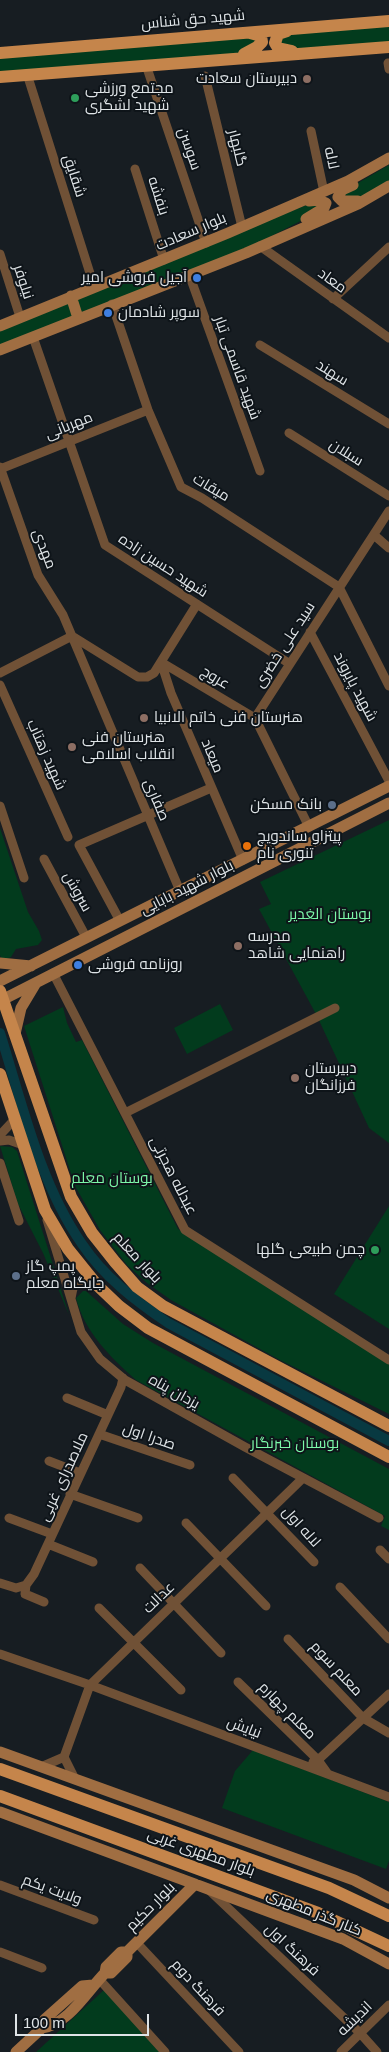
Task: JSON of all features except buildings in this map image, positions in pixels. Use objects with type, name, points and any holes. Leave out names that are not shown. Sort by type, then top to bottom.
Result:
[{"type":"main road","name":"شهید حق شناس","points":[[0,53],[389,21]]},
{"type":"main road","points":[[297,28],[278,34],[275,40],[278,48],[297,52]]},
{"type":"main road","points":[[234,58],[253,50],[262,42],[261,36],[248,32]]},
{"type":"main road","points":[[0,77],[297,52],[389,47]]},
{"type":"main road","name":"بلوار سعادت","points":[[0,326],[94,286],[206,243],[348,181],[389,158]]},
{"type":"main road","points":[[365,200],[342,201],[338,197],[342,190],[389,165]]},
{"type":"main road","points":[[0,350],[112,304],[246,253],[365,200],[389,186]]},
{"type":"main road","points":[[246,253],[260,242],[318,212],[324,208],[326,203],[319,200],[298,203]]},
{"type":"main road","points":[[71,296],[78,318]]},
{"type":"main road","name":"بلوار شهید بابایی","points":[[0,981],[389,786]]},
{"type":"main road","name":"بلوار شهید بابایی","points":[[1,997],[53,973],[389,803]]},
{"type":"main road","points":[[0,963],[31,966]]},
{"type":"main road","points":[[15,1034],[21,1008],[37,981]]},
{"type":"main road","name":"بلوار معلم","points":[[1,997],[71,1197],[92,1233],[137,1286],[163,1306],[389,1425]]},
{"type":"main road","points":[[0,1074],[45,1210],[68,1250],[97,1285],[119,1306],[148,1328],[389,1456]]},
{"type":"main road","points":[[0,1752],[354,1880],[389,1898]]},
{"type":"main road","name":"بلوار مطهری غربی","points":[[0,1769],[329,1888],[389,1916]]},
{"type":"main road","name":"بلوار مطهری غربی","points":[[0,1796],[284,1901],[351,1927],[389,1946]]},
{"type":"main road","points":[[98,1804],[132,1799]]},
{"type":"main road","name":"کنار گذر مطهری","points":[[0,1812],[343,1939],[389,1964]]},
{"type":"main road","points":[[72,1823],[99,1848]]},
{"type":"main road","name":"بلوار حکیم","points":[[16,2052],[42,2028],[52,2027],[89,1994],[106,1967],[121,1952],[127,1952],[200,1886]]},
{"type":"main road","points":[[258,1906],[284,1901]]},
{"type":"street","name":"سوسن","points":[[146,65],[206,243]]},
{"type":"street","name":"شقایق","points":[[27,74],[94,286]]},
{"type":"street","name":"گلبهار","points":[[205,76],[242,227]]},
{"type":"street","name":"لاله","points":[[311,131],[324,192]]},
{"type":"street","name":"بنفشه","points":[[135,169],[164,260]]},
{"type":"street","name":"معاد","points":[[260,246],[389,338]]},
{"type":"street","points":[[333,299],[389,247]]},
{"type":"street","name":"نیلوفر","points":[[0,254],[20,318]]},
{"type":"street","name":"شهید قاسمی تبار","points":[[189,274],[260,471]]},
{"type":"street","name":"میقات","points":[[112,304],[148,410],[181,487],[202,498],[340,587]]},
{"type":"street","name":"شهید حسین زاده","points":[[33,337],[105,545],[290,664]]},
{"type":"street","name":"سهند","points":[[260,345],[389,424]]},
{"type":"street","name":"مهربانی","points":[[0,468],[148,410]]},
{"type":"street","name":"سبلان","points":[[289,434],[389,496]]},
{"type":"street","name":"مهدی","points":[[0,468],[38,575],[63,615],[72,636]]},
{"type":"street","name":"سید علی خضری","points":[[255,718],[389,511]]},
{"type":"street","points":[[374,535],[389,548]]},
{"type":"street","points":[[340,587],[389,686]]},
{"type":"street","points":[[1,669],[72,636],[138,677],[147,677],[154,673],[197,604]]},
{"type":"street","name":"شهید پایروند","points":[[310,632],[389,781]]},
{"type":"street","name":"صفاری","points":[[72,636],[180,891]]},
{"type":"street","name":"عروج","points":[[161,662],[255,718]]},
{"type":"street","name":"میعاد","points":[[161,662],[171,693],[243,860]]},
{"type":"street","name":"شهید زهتاب","points":[[0,685],[68,837]]},
{"type":"street","points":[[255,718],[309,827]]},
{"type":"street","points":[[120,920],[79,845],[211,788]]},
{"type":"street","points":[[0,806],[24,878]]},
{"type":"street","name":"سروش","points":[[44,859],[86,937]]},
{"type":"street","name":"عبدلله هجرتی","points":[[53,973],[185,1230],[389,1360]]},
{"type":"street","points":[[125,1113],[335,1008]]},
{"type":"street","points":[[0,1135],[15,1119]]},
{"type":"street","points":[[0,1142],[9,1140],[23,1145]]},
{"type":"street","points":[[0,1163],[19,1221]]},
{"type":"street","name":"یزدان پناه","points":[[45,1210],[82,1332],[100,1358],[123,1378],[379,1518]]},
{"type":"street","points":[[71,1298],[74,1288],[81,1282],[97,1285]]},
{"type":"street","name":"ملاصدرای غربی","points":[[26,1585],[34,1574],[108,1415],[123,1378]]},
{"type":"street","points":[[68,1398],[108,1415]]},
{"type":"street","name":"صدرا اول","points":[[99,1434],[190,1465]]},
{"type":"street","points":[[49,1461],[80,1473]]},
{"type":"street","name":"لاله اول","points":[[233,1478],[268,1512],[314,1562]]},
{"type":"street","name":"عدالت","points":[[64,1757],[90,1685],[303,1478]]},
{"type":"street","points":[[70,1494],[138,1518]]},
{"type":"street","points":[[9,1518],[52,1534]]},
{"type":"street","points":[[186,1523],[266,1606]]},
{"type":"street","points":[[48,1544],[93,1562]]},
{"type":"street","points":[[380,1550],[389,1559]]},
{"type":"street","points":[[140,1568],[222,1653]]},
{"type":"street","points":[[0,1583],[16,1588],[26,1585],[25,1594],[44,1602]]},
{"type":"street","points":[[340,1587],[389,1639]]},
{"type":"street","points":[[99,1608],[180,1690]]},
{"type":"street","name":"معلم سوم","points":[[288,1639],[363,1718],[389,1733]]},
{"type":"street","name":"نيايش","points":[[0,1654],[90,1685],[389,1797]]},
{"type":"street","name":"معلم چهارم","points":[[238,1682],[318,1760],[328,1774]]},
{"type":"street","points":[[304,1765],[318,1760],[389,1694]]},
{"type":"street","points":[[41,1767],[64,1757],[75,1779]]},
{"type":"street","name":"ولایت یکم","points":[[0,1885],[94,1920]]},
{"type":"street","name":"فرهنگ اول","points":[[200,1886],[360,2033],[377,2052]]},
{"type":"street","name":"فرهنگ دوم","points":[[137,1943],[238,2052]]},
{"type":"street","points":[[0,1952],[42,1968]]},
{"type":"street","points":[[99,1979],[165,2052]]},
{"type":"street","name":"اندیشه","points":[[341,2052],[389,2006]]},
{"type":"green space","points":[[389,21],[389,47],[297,52],[278,48],[275,37]]},
{"type":"green space","points":[[261,36],[246,53],[0,77],[0,53]]},
{"type":"green space","points":[[389,165],[389,186],[365,200],[339,194]]},
{"type":"green space","points":[[319,200],[318,212],[260,242],[0,350],[0,326]]},
{"type":"green space","name":"بوستان الغدیر","points":[[389,820],[389,1143],[369,1128],[317,1016],[259,909],[271,904],[260,882]]},
{"type":"green space","points":[[0,828],[28,912],[42,940],[38,945],[16,949],[11,957],[2,961],[0,955]]},
{"type":"green space","points":[[220,1004],[233,1030],[187,1054],[174,1028]]},
{"type":"green space","name":"بوستان معلم","points":[[63,1007],[67,1023],[76,1042],[82,1040],[178,1229],[389,1364],[389,1414],[280,1360],[171,1300],[147,1283],[127,1265],[100,1230],[75,1186],[24,1026]]},
{"type":"green space","points":[[0,1146],[12,1147],[17,1151],[69,1315],[43,1253],[18,1204]]},
{"type":"green space","name":"چمن طبیعی گلها","points":[[389,1206],[389,1329],[334,1294]]},
{"type":"green space","name":"بوستان خبرنگار","points":[[83,1291],[86,1291],[123,1324],[153,1343],[389,1469],[389,1530],[381,1526],[385,1516],[136,1380],[108,1353],[85,1322],[76,1298]]},
{"type":"green space","points":[[253,1750],[389,1802],[389,1861],[386,1869],[222,1808],[235,1771]]},
{"type":"green space","points":[[104,1990],[161,2052],[36,2052]]},
{"type":"waterway","points":[[0,1033],[43,1169],[55,1196],[67,1221],[82,1244],[110,1278],[168,1323],[389,1441]]},
{"type":"place","name":"دبیرستان سعادت","points":[[307,79]]},
{"type":"place","name":"مجتمع ورزشی شهید لشگری","points":[[75,98]]},
{"type":"place","name":"آجیل فروشی امیر","points":[[197,278]]},
{"type":"place","name":"سوپر شادمان","points":[[108,313]]},
{"type":"place","name":"هنرستان فنی خاتم الانبیا","points":[[144,718]]},
{"type":"place","name":"هنرستان فنی انقلاب اسلامی","points":[[72,747]]},
{"type":"place","name":"بانک مسکن","points":[[332,805]]},
{"type":"place","name":"پیتزاو ساندویچ تنوری نام","points":[[247,846]]},
{"type":"place","name":"مدرسه راهنمایی شاهد","points":[[238,946]]},
{"type":"place","name":"روزنامه فروشی","points":[[78,965]]},
{"type":"place","name":"دبیرستان فرزانگان","points":[[295,1078]]},
{"type":"place","name":"چمن طبیعی گلها","points":[[375,1250]]},
{"type":"place","name":"پمپ گاز جایگاه معلم","points":[[16,1276]]}]
